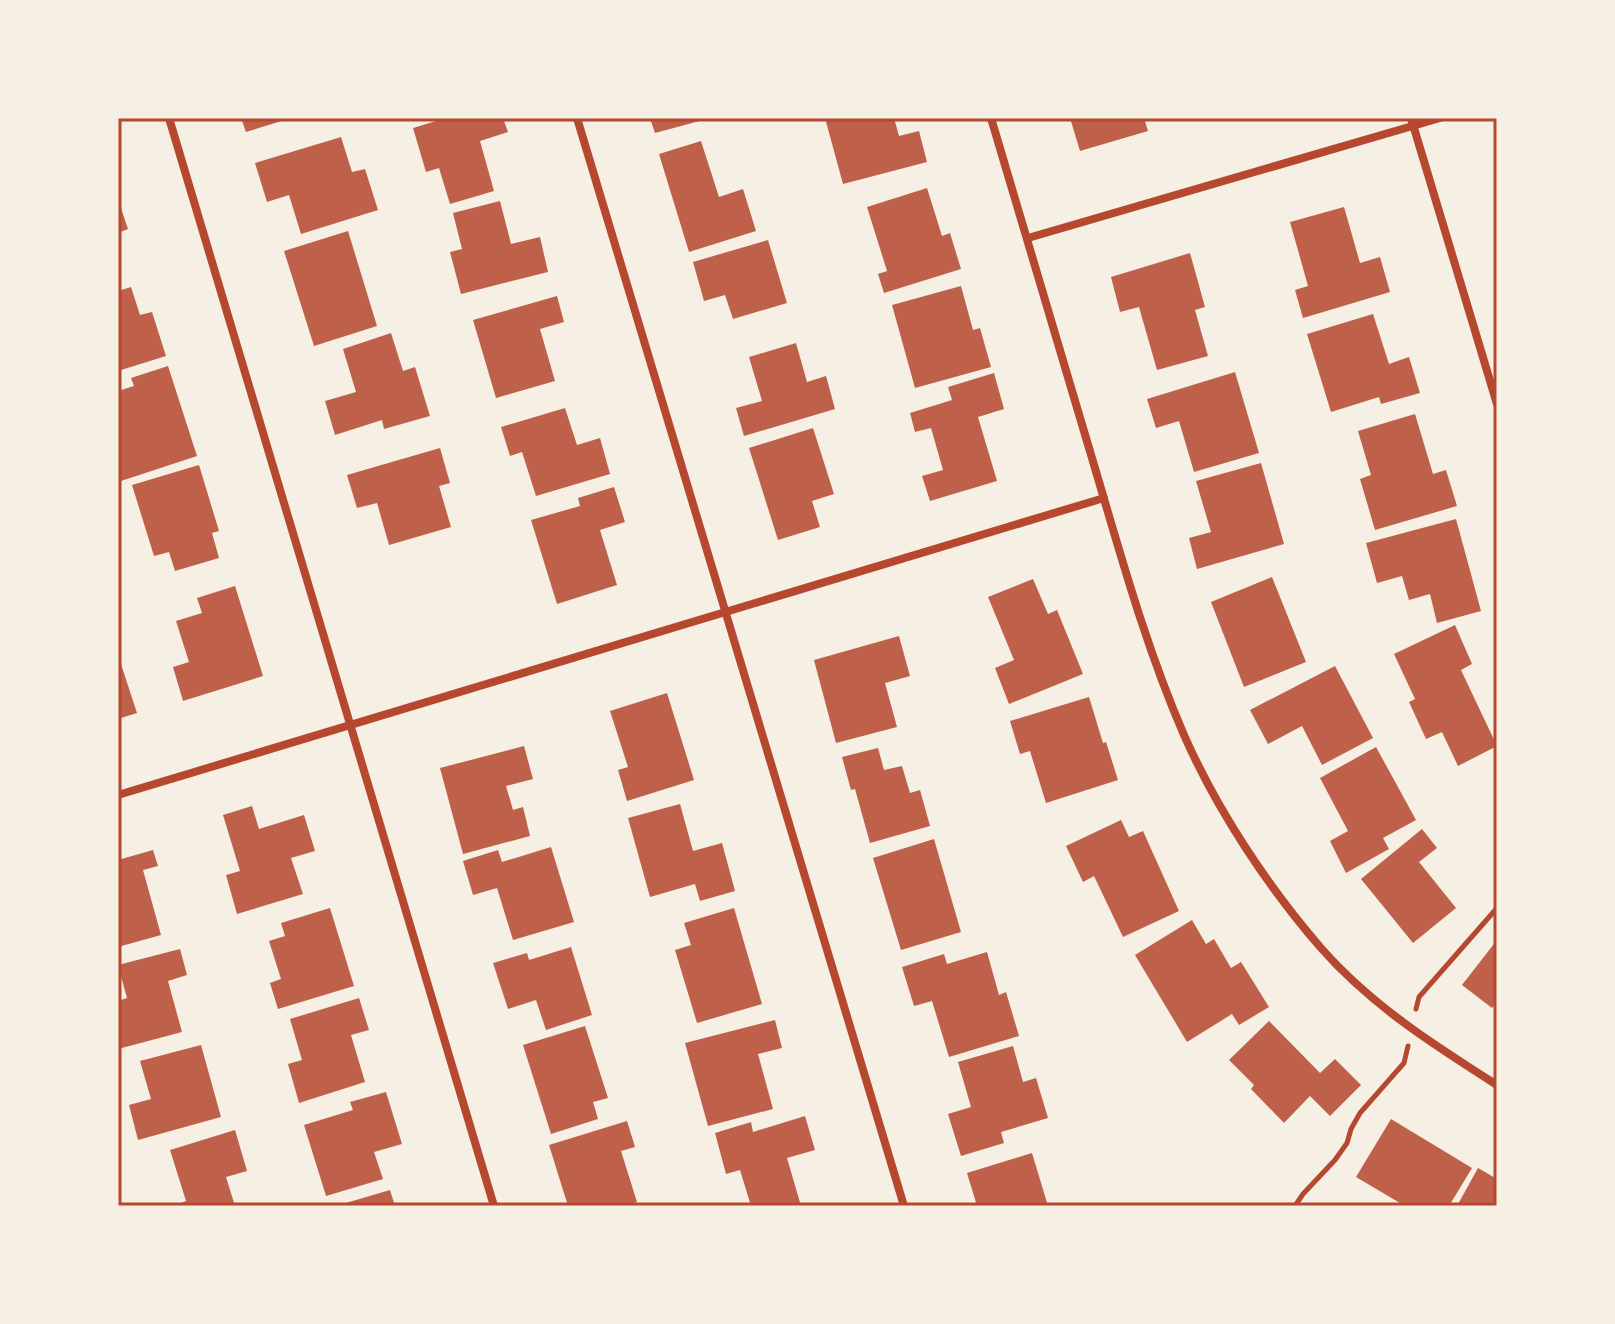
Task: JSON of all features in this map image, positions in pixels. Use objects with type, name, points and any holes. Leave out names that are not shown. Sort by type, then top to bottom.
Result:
[{"type":"street","points":[[169,118],[494,1206]]},
{"type":"street","points":[[577,118],[904,1206]]},
{"type":"street","points":[[991,118],[1150,648],[1185,737],[1215,796],[1259,868],[1322,949],[1372,999],[1412,1030],[1497,1085]]},
{"type":"street","points":[[1028,238],[1412,122],[1440,118]]},
{"type":"street","points":[[1412,122],[1497,404]]},
{"type":"street","points":[[118,795],[1104,498]]},
{"type":"path","points":[[1295,1206],[1347,1143],[1360,1113],[1404,1063],[1419,997],[1497,908]]},
{"type":"building","points":[[241,118],[288,118],[288,119],[246,132]]},
{"type":"building","points":[[446,118],[503,118],[508,132],[480,141],[494,191],[450,204],[439,168],[426,172],[413,128]]},
{"type":"building","points":[[650,118],[707,118],[707,119],[655,133]]},
{"type":"building","points":[[825,118],[894,118],[899,136],[919,131],[927,162],[843,184]]},
{"type":"building","points":[[1070,118],[1144,118],[1148,131],[1080,151]]},
{"type":"building","points":[[341,137],[352,172],[365,169],[378,210],[301,234],[289,195],[267,202],[255,163]]},
{"type":"building","points":[[701,141],[719,197],[743,189],[756,231],[689,252],[659,154]]},
{"type":"building","points":[[927,188],[942,236],[950,233],[961,269],[884,293],[878,274],[887,271],[867,207]]},
{"type":"building","points":[[118,199],[128,229],[118,233]]},
{"type":"building","points":[[500,201],[511,244],[540,237],[548,272],[461,294],[450,252],[462,249],[453,213]]},
{"type":"building","points":[[1344,207],[1360,263],[1380,257],[1390,292],[1303,318],[1295,290],[1308,286],[1290,222]]},
{"type":"building","points":[[348,231],[377,326],[314,346],[284,251]]},
{"type":"building","points":[[768,240],[787,303],[733,319],[725,295],[704,301],[693,262]]},
{"type":"building","points":[[1190,253],[1205,307],[1195,310],[1208,356],[1157,370],[1139,307],[1120,312],[1111,277]]},
{"type":"building","points":[[961,286],[973,330],[980,328],[991,367],[915,388],[892,305]]},
{"type":"building","points":[[131,287],[140,315],[152,312],[166,356],[118,371],[118,291]]},
{"type":"building","points":[[557,296],[564,322],[540,329],[555,381],[496,398],[473,320]]},
{"type":"building","points":[[1373,314],[1389,364],[1409,357],[1420,393],[1381,404],[1379,397],[1331,412],[1307,334]]},
{"type":"building","points":[[391,333],[403,371],[415,367],[430,416],[384,429],[382,420],[335,435],[325,401],[356,392],[343,349]]},
{"type":"building","points":[[796,343],[807,382],[826,376],[835,409],[744,436],[736,408],[762,401],[749,357]]},
{"type":"building","points":[[168,366],[197,456],[118,482],[118,391],[134,386],[131,378]]},
{"type":"building","points":[[1235,372],[1259,453],[1194,472],[1179,421],[1156,428],[1147,399]]},
{"type":"building","points":[[994,373],[1004,409],[978,417],[997,481],[930,501],[922,476],[943,470],[931,428],[915,432],[910,413],[952,400],[948,387]]},
{"type":"building","points":[[565,408],[577,445],[600,438],[610,474],[536,496],[522,452],[510,456],[501,427]]},
{"type":"building","points":[[1415,414],[1433,474],[1446,470],[1457,506],[1375,530],[1360,479],[1371,475],[1358,431]]},
{"type":"building","points":[[813,428],[834,494],[812,501],[820,527],[778,540],[749,448]]},
{"type":"building","points":[[440,448],[450,483],[439,486],[451,527],[389,545],[377,503],[357,508],[347,475]]},
{"type":"building","points":[[1261,463],[1284,544],[1197,569],[1189,538],[1211,532],[1196,481]]},
{"type":"building","points":[[199,465],[219,531],[212,533],[219,558],[175,571],[169,552],[154,556],[132,485]]},
{"type":"building","points":[[614,487],[625,522],[600,530],[617,585],[557,604],[531,520],[580,506],[578,498]]},
{"type":"building","points":[[1456,519],[1481,611],[1437,623],[1430,594],[1409,600],[1402,576],[1377,583],[1366,543]]},
{"type":"building","points":[[1272,577],[1306,662],[1244,687],[1211,602]]},
{"type":"building","points":[[1033,579],[1048,614],[1057,610],[1083,674],[1009,704],[995,668],[1014,660],[988,597]]},
{"type":"building","points":[[235,586],[263,676],[183,701],[173,667],[189,662],[176,621],[202,613],[197,598]]},
{"type":"building","points":[[1455,625],[1472,664],[1461,670],[1497,746],[1458,766],[1442,732],[1426,739],[1409,702],[1415,699],[1394,654]]},
{"type":"building","points":[[899,636],[910,676],[885,683],[897,727],[836,743],[814,660]]},
{"type":"building","points":[[118,655],[137,713],[118,719]]},
{"type":"building","points":[[1335,666],[1373,738],[1322,765],[1302,726],[1268,744],[1250,710]]},
{"type":"building","points":[[667,693],[694,780],[627,801],[618,770],[628,767],[610,711]]},
{"type":"building","points":[[1089,697],[1118,780],[1046,803],[1030,751],[1020,754],[1010,721]]},
{"type":"building","points":[[524,746],[533,779],[506,786],[513,810],[523,807],[530,836],[463,854],[440,768]]},
{"type":"building","points":[[1376,747],[1416,820],[1383,838],[1389,849],[1346,873],[1330,841],[1348,831],[1320,778]]},
{"type":"building","points":[[878,748],[884,770],[902,766],[910,793],[920,790],[930,826],[870,843],[855,789],[851,790],[842,757]]},
{"type":"building","points":[[680,804],[693,851],[722,843],[735,891],[700,901],[695,884],[650,897],[628,818]]},
{"type":"building","points":[[252,806],[259,829],[304,815],[315,851],[291,858],[303,894],[237,914],[226,875],[240,871],[223,815]]},
{"type":"building","points":[[1121,820],[1129,837],[1143,831],[1179,911],[1123,937],[1094,876],[1083,882],[1066,846]]},
{"type":"building","points":[[1422,829],[1437,848],[1419,862],[1456,908],[1413,943],[1361,879]]},
{"type":"building","points":[[934,839],[961,932],[901,950],[873,858]]},
{"type":"building","points":[[551,847],[574,922],[513,940],[497,888],[473,895],[463,861],[498,850],[502,862]]},
{"type":"building","points":[[153,850],[158,866],[143,870],[161,935],[118,947],[118,860]]},
{"type":"building","points":[[330,908],[354,986],[278,1009],[270,983],[281,979],[269,941],[285,936],[281,923]]},
{"type":"building","points":[[734,908],[762,1004],[697,1023],[675,950],[691,945],[684,923]]},
{"type":"building","points":[[1192,920],[1206,944],[1214,939],[1231,968],[1241,962],[1269,1007],[1239,1025],[1232,1014],[1187,1042],[1135,955]]},
{"type":"building","points":[[1497,940],[1497,1002],[1492,1008],[1462,985]]},
{"type":"building","points":[[571,947],[592,1015],[546,1030],[536,1000],[508,1009],[493,963],[527,953],[529,960]]},
{"type":"building","points":[[180,949],[187,975],[168,981],[182,1032],[118,1049],[118,1001],[127,998],[118,965]]},
{"type":"building","points":[[987,952],[999,995],[1006,992],[1019,1036],[949,1057],[932,1001],[914,1006],[902,967],[944,954],[947,964]]},
{"type":"building","points":[[359,998],[369,1030],[351,1035],[365,1082],[299,1103],[288,1064],[302,1060],[290,1019]]},
{"type":"building","points":[[775,1020],[782,1048],[758,1054],[773,1109],[708,1126],[685,1043]]},
{"type":"building","points":[[1269,1021],[1320,1073],[1335,1059],[1361,1085],[1330,1116],[1310,1096],[1284,1123],[1251,1089],[1254,1085],[1229,1060]]},
{"type":"building","points":[[585,1026],[608,1098],[593,1102],[598,1119],[551,1134],[523,1045]]},
{"type":"building","points":[[201,1045],[221,1117],[138,1140],[129,1105],[151,1099],[140,1061]]},
{"type":"building","points":[[1013,1046],[1023,1082],[1036,1078],[1048,1118],[1001,1132],[1004,1143],[961,1156],[948,1114],[971,1107],[958,1062]]},
{"type":"building","points":[[386,1092],[402,1144],[374,1152],[383,1179],[326,1196],[304,1125],[353,1110],[350,1102]]},
{"type":"building","points":[[805,1116],[815,1150],[787,1158],[801,1206],[751,1206],[740,1170],[726,1174],[715,1133],[751,1122],[753,1132]]},
{"type":"building","points":[[1391,1119],[1472,1168],[1449,1206],[1405,1206],[1356,1177]]},
{"type":"building","points":[[627,1121],[635,1147],[621,1151],[637,1202],[624,1206],[568,1206],[549,1145]]},
{"type":"building","points":[[235,1130],[247,1171],[226,1177],[235,1206],[173,1206],[186,1201],[170,1150]]},
{"type":"building","points":[[1032,1153],[1048,1206],[977,1206],[967,1173]]},
{"type":"building","points":[[1478,1168],[1497,1179],[1497,1206],[1457,1206]]},
{"type":"building","points":[[390,1190],[395,1206],[339,1206],[339,1205]]}]
